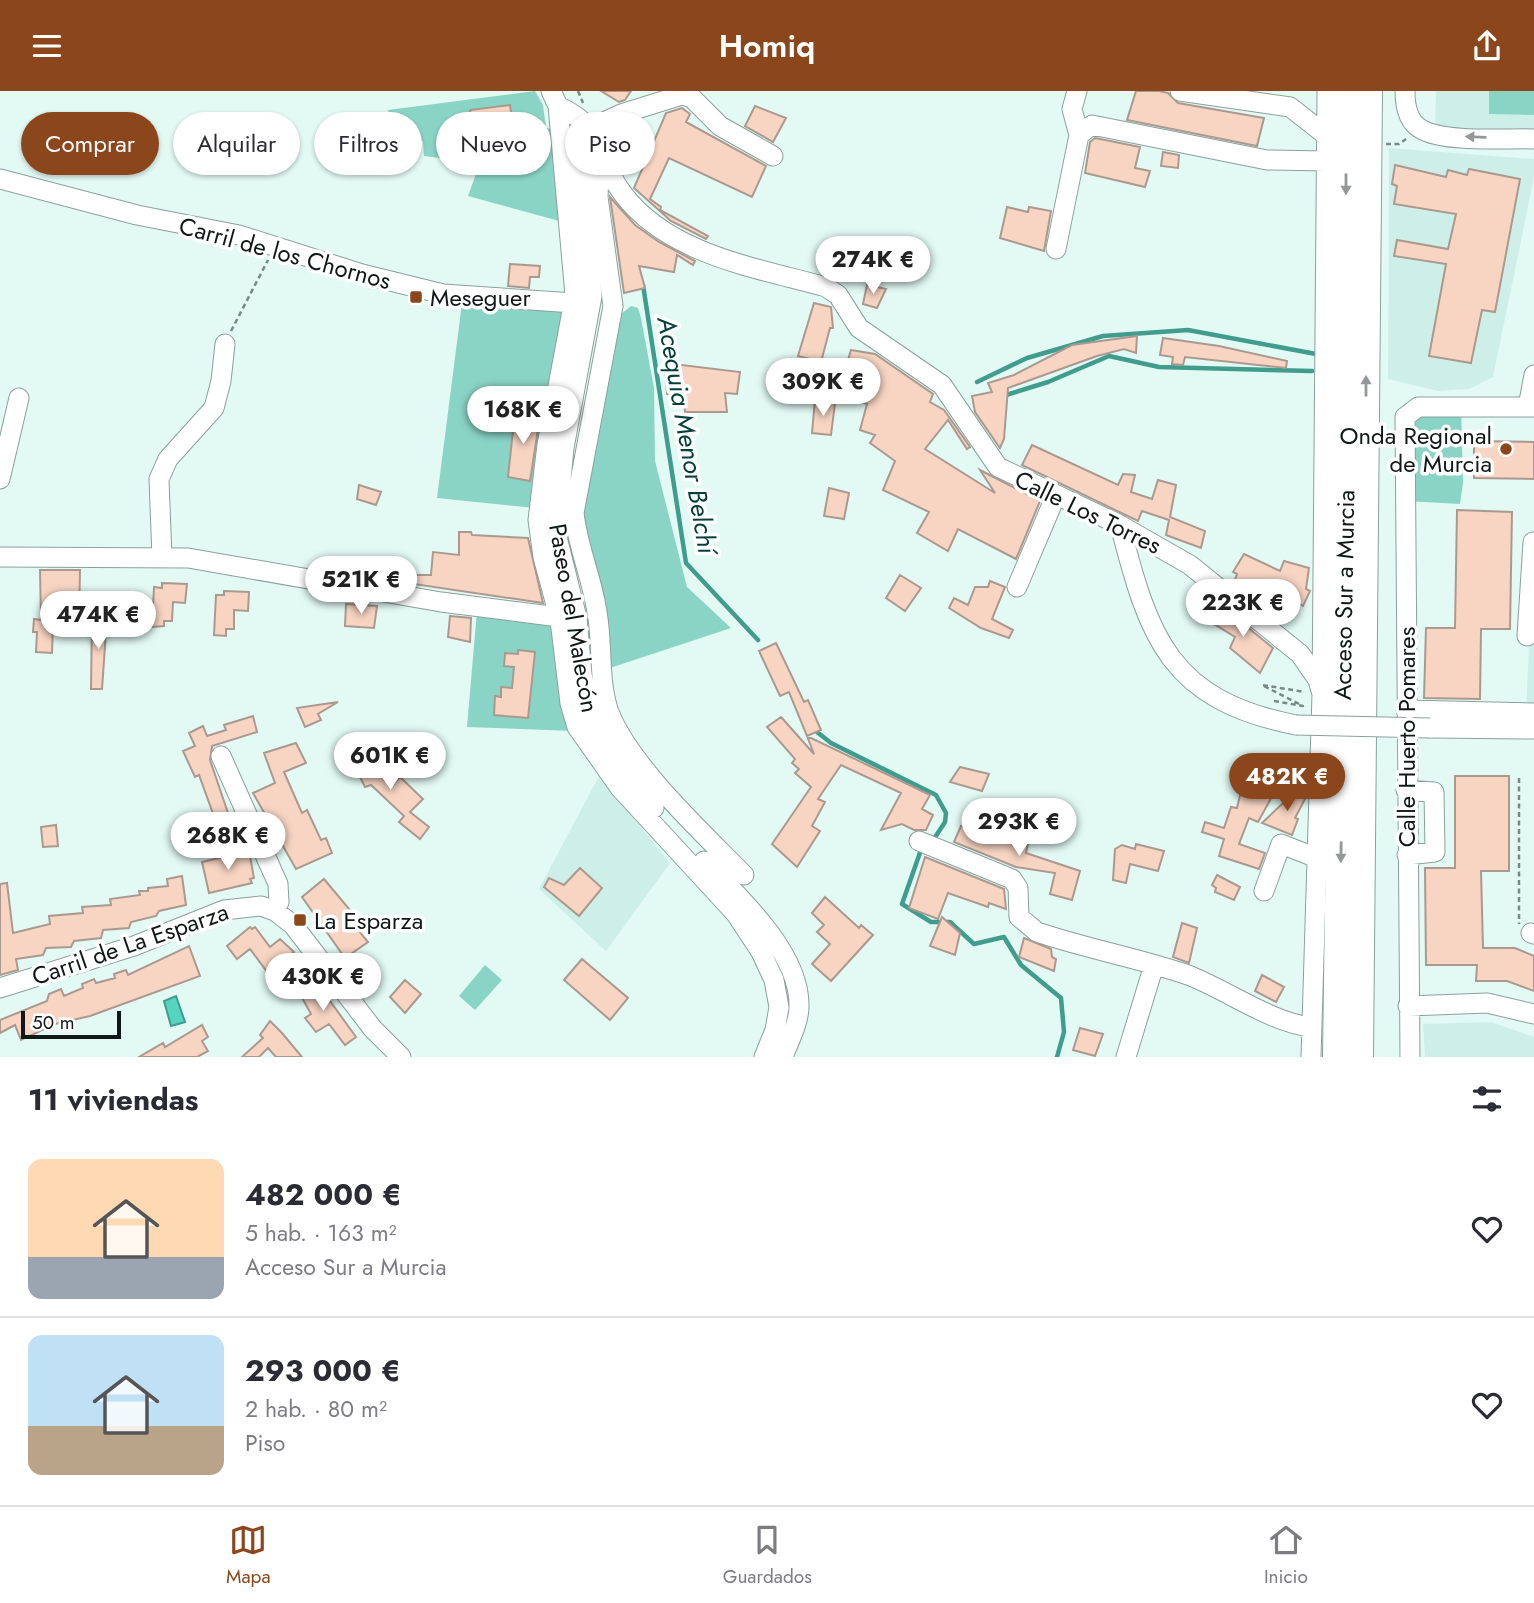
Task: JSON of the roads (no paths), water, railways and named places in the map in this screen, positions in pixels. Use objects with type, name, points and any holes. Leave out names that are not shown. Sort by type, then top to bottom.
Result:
[{"type":"highway","name":"Acceso Sur a Murcia","points":[[1337,1057],[1345,528],[1346,91]]},
{"type":"highway","name":"Acceso Sur a Murcia","points":[[1359,1057],[1368,91]]},
{"type":"highway","points":[[1362,944],[1373,1057]]},
{"type":"street","points":[[1056,249],[1079,135],[1072,110],[1077,91]]},
{"type":"street","points":[[1180,91],[1290,107],[1327,136]]},
{"type":"street","points":[[1311,1057],[1323,637],[1327,91]]},
{"type":"street","points":[[1405,91],[1408,112],[1419,129],[1435,135],[1534,139]]},
{"type":"street","points":[[627,112],[682,95],[692,98],[720,126],[773,156]]},
{"type":"street","points":[[556,96],[573,112]]},
{"type":"street","points":[[556,96],[574,303],[547,445],[539,511],[541,545],[559,617],[569,696],[577,727],[628,798],[736,914],[766,961],[774,980],[779,1007],[775,1030],[764,1057]]},
{"type":"street","points":[[1079,135],[1092,125],[1267,160],[1327,162]]},
{"type":"street","name":"Paseo del Malecón","points":[[581,175],[592,296],[564,448],[555,521],[557,544],[577,618],[588,708],[594,725],[635,785],[752,911],[780,951],[795,983],[799,1005],[783,1057]]},
{"type":"street","points":[[597,175],[613,306],[575,513],[577,538],[597,610],[609,711],[632,751],[659,784],[744,875]]},
{"type":"street","name":"Calle Los Torres","points":[[614,175],[622,194],[662,227],[702,251],[728,263],[826,286],[838,295],[859,328],[942,385],[998,467],[1120,525],[1190,565],[1300,654],[1318,680],[1322,694]]},
{"type":"street","name":"Carril de los Chornos","points":[[0,179],[125,212],[275,245],[362,274],[443,294],[574,303]]},
{"type":"street","points":[[598,197],[601,191],[607,188],[622,194]]},
{"type":"street","points":[[162,558],[159,479],[168,459],[214,408],[221,381],[225,344]]},
{"type":"street","points":[[1531,407],[1534,375]]},
{"type":"street","points":[[0,479],[19,398]]},
{"type":"street","name":"Calle Huerto Pomares","points":[[1410,1057],[1405,710],[1405,417],[1418,407],[1531,407]]},
{"type":"street","points":[[1017,587],[1056,495]]},
{"type":"street","points":[[1120,525],[1141,602],[1160,645],[1171,660],[1200,687],[1235,707],[1296,725],[1534,729]]},
{"type":"street","points":[[1527,636],[1533,542]]},
{"type":"street","points":[[0,557],[162,558],[260,568],[441,602],[559,617]]},
{"type":"street","points":[[1300,654],[1313,654],[1323,637]]},
{"type":"street","points":[[1405,710],[1534,713]]},
{"type":"street","points":[[221,756],[278,884],[279,902],[275,911],[293,925],[373,1029],[401,1057]]},
{"type":"street","points":[[1406,790],[1434,792],[1435,852],[1407,855]]},
{"type":"street","points":[[919,841],[1012,879],[1018,888],[1019,917],[1037,932],[1154,965],[1212,985],[1284,1021],[1311,1027]]},
{"type":"street","points":[[1264,891],[1281,844],[1317,858]]},
{"type":"street","name":"Carril de La Esparza","points":[[0,988],[134,946],[224,911],[251,905],[275,911]]},
{"type":"street","points":[[1126,1057],[1154,965]]},
{"type":"street","points":[[1408,1006],[1487,1003],[1534,1014]]},
{"type":"waterway","name":"Acequia Menor Belchí","points":[[643,285],[686,563],[758,640]]},
{"type":"waterway","points":[[977,382],[1027,358],[1103,336],[1188,330],[1316,354]]},
{"type":"waterway","points":[[1006,395],[1048,382],[1109,356],[1159,367],[1312,371]]},
{"type":"waterway","name":"Acequia Menor Belchí","points":[[817,732],[831,743],[936,795],[946,813],[945,822],[932,842]]},
{"type":"waterway","name":"Acequia Menor Belchí","points":[[922,847],[902,904],[931,922],[950,922],[974,944],[1004,937],[1021,965],[1061,998],[1064,1032],[1057,1057]]},
{"type":"place","name":"Meseguer","points":[[416,297]]},
{"type":"place","name":"Onda Regional de Murcia","points":[[1506,449]]},
{"type":"place","name":"La Esparza","points":[[300,920]]}]
